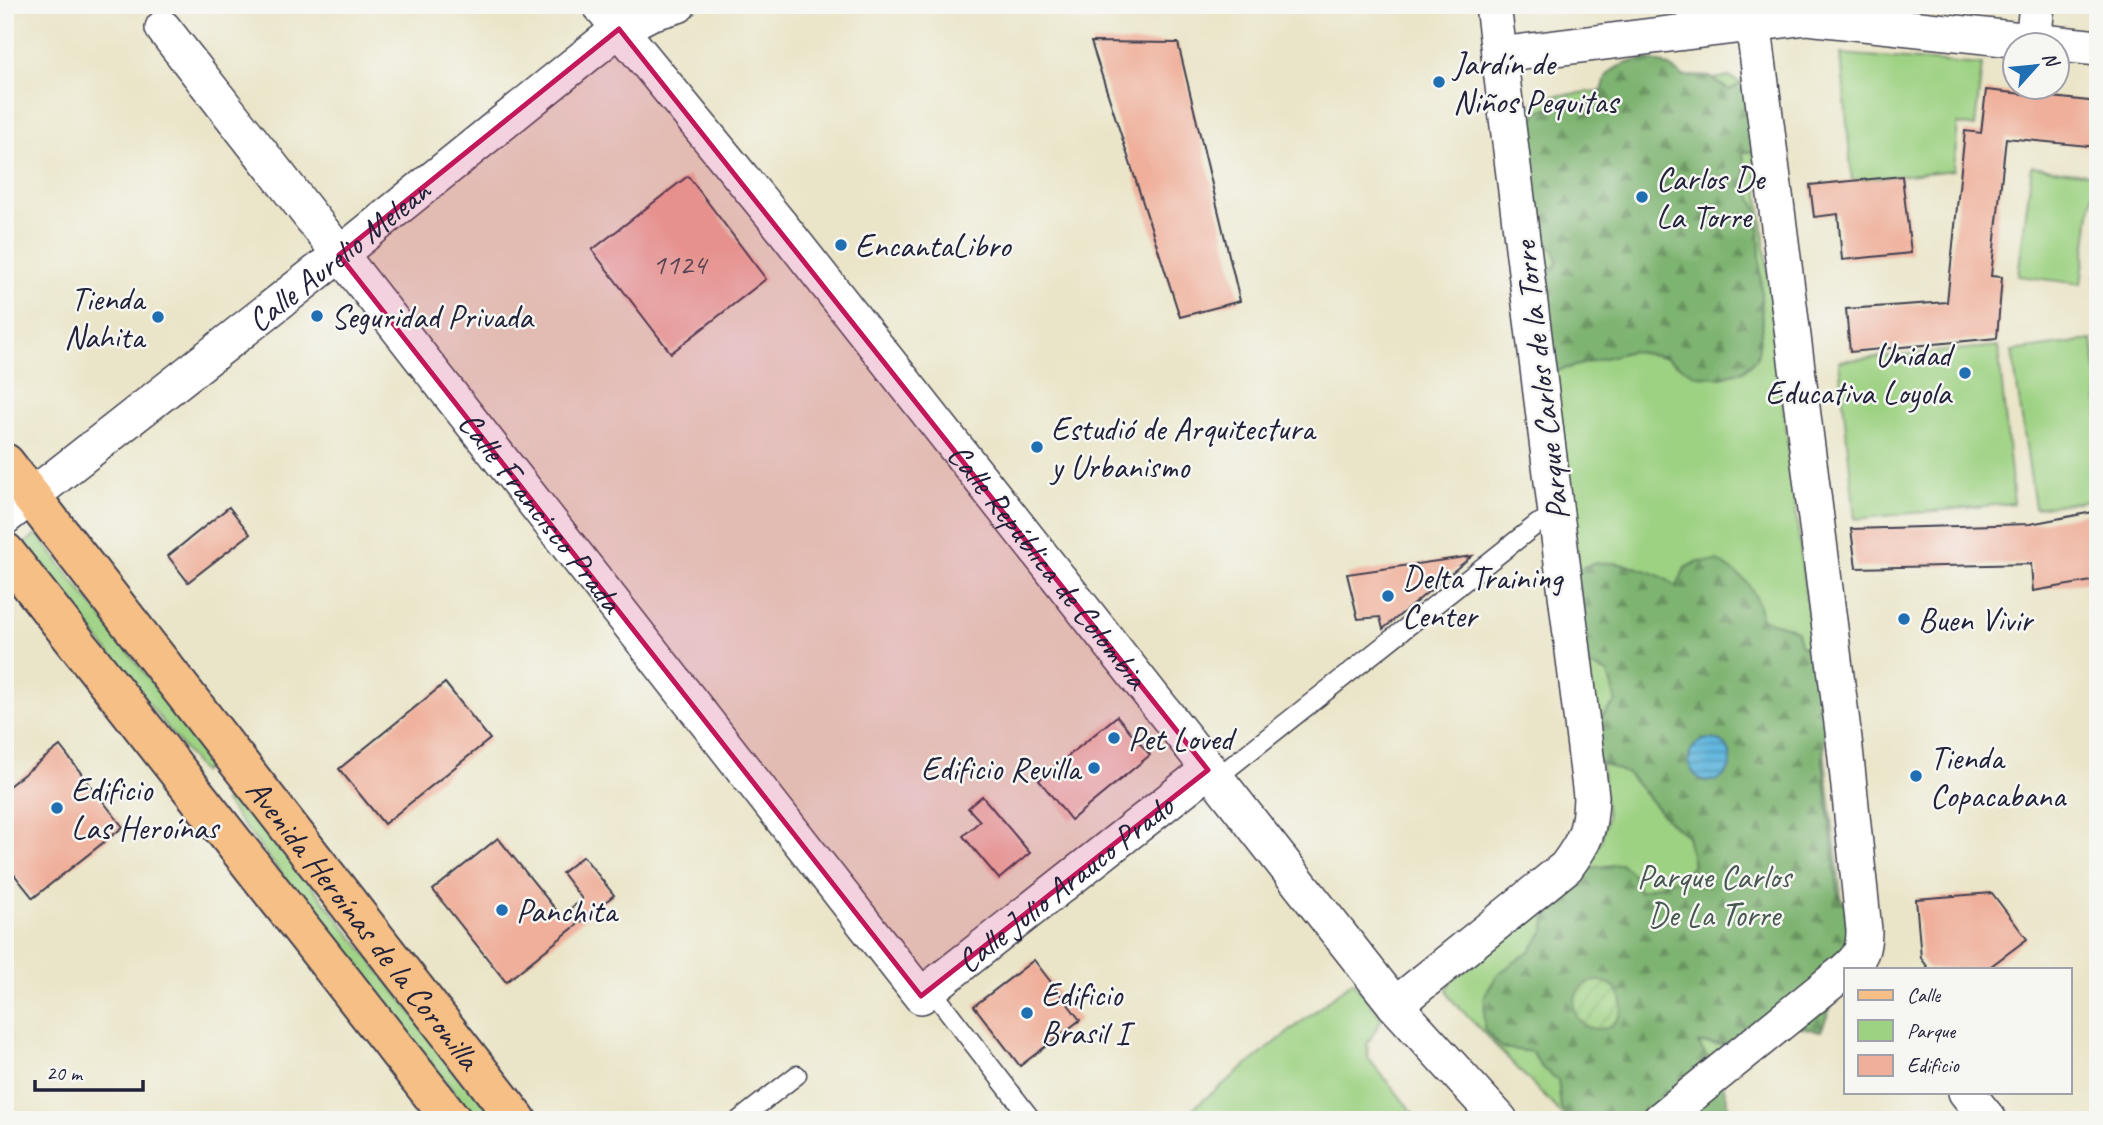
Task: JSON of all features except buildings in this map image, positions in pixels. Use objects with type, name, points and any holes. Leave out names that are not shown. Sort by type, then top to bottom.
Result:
[{"type":"main road","name":"Avenida Heroínas de la Coronilla","points":[[5,463],[18,507],[239,763],[517,1120]]},
{"type":"main road","name":"Avenida Heroínas de la Coronilla","points":[[5,552],[452,1120]]},
{"type":"main road","points":[[198,796],[239,763]]},
{"type":"street","name":"Calle Aurelio Melean","points":[[18,507],[339,255],[609,17],[650,13],[678,5]]},
{"type":"street","name":"Parque Carlos de la Torre","points":[[1395,1004],[1566,867],[1581,847],[1590,824],[1591,796],[1493,5]]},
{"type":"street","points":[[2034,32],[2038,5]]},
{"type":"street","points":[[1499,55],[1752,14],[1807,17],[2002,39]]},
{"type":"street","points":[[1752,14],[1844,739],[1864,930],[1864,947],[1854,967]]},
{"type":"street","name":"Calle República de Colombia","points":[[609,17],[782,227],[1395,1004],[1500,1120]]},
{"type":"street","name":"Calle Francisco Prada","points":[[163,28],[339,255],[925,992]]},
{"type":"street","points":[[2072,46],[2098,48]]},
{"type":"street","name":"Calle Julio Arauco Prado","points":[[925,992],[1211,774]]},
{"type":"street","points":[[1660,1120],[1844,975]]},
{"type":"street","points":[[1968,1094],[1989,1120]]},
{"type":"lane","name":"Calle Julio Arauco Prado","points":[[1211,774],[1537,524],[1556,515]]},
{"type":"lane","name":"Calle Francisco Prada","points":[[925,992],[1032,1120]]},
{"type":"lane","points":[[738,1120],[797,1075]]},
{"type":"highlighted area","points":[[619,29],[1208,770],[921,996],[339,255]]},
{"type":"green space","points":[[1841,54],[1982,65],[1975,127],[1958,124],[1954,170],[1852,181]]},
{"type":"green space","points":[[1644,59],[1664,64],[1683,76],[1710,77],[1729,90],[1747,81],[1760,151],[1743,152],[1746,185],[1757,209],[1759,227],[1762,327],[1757,358],[1743,371],[1721,377],[1697,376],[1664,357],[1631,351],[1549,373],[1535,275],[1555,267],[1558,260],[1554,250],[1532,229],[1521,146],[1538,112],[1551,106],[1595,102],[1601,95],[1610,72],[1624,64]]},
{"type":"green space","name":"Parque Carlos De La Torre","points":[[1729,77],[1741,83],[1747,93],[1845,930],[1829,965],[1631,1120],[1567,1120],[1450,998],[1447,989],[1452,980],[1578,878],[1597,849],[1607,816],[1523,126],[1529,109],[1543,97]]},
{"type":"green space","points":[[2032,166],[2095,175],[2081,284],[2018,276]]},
{"type":"green space","points":[[2092,340],[2098,381],[2098,499],[2035,508],[2012,351]]},
{"type":"green space","points":[[1998,346],[2014,503],[1855,519],[1839,361]]},
{"type":"green space","points":[[37,534],[214,763],[202,772],[24,544]]},
{"type":"green space","points":[[1717,561],[1735,572],[1753,590],[1762,619],[1797,632],[1800,644],[1809,652],[1826,722],[1823,761],[1838,894],[1856,923],[1834,999],[1821,1031],[1774,1021],[1736,1046],[1698,1043],[1724,1087],[1729,1120],[1571,1120],[1561,1109],[1558,1080],[1542,1068],[1532,1052],[1502,1048],[1484,1029],[1485,995],[1498,974],[1531,950],[1545,929],[1548,894],[1575,870],[1621,864],[1634,875],[1639,892],[1684,876],[1693,865],[1687,836],[1669,822],[1628,774],[1597,761],[1591,727],[1616,702],[1608,673],[1586,664],[1571,572],[1592,564],[1613,563],[1649,571],[1677,587],[1685,568],[1696,562]]},
{"type":"green space","points":[[237,791],[497,1120],[476,1120],[224,801]]},
{"type":"green space","points":[[1353,981],[1382,1019],[1367,1044],[1368,1058],[1419,1120],[1178,1120]]},
{"type":"green space","points":[[1598,981],[1615,988],[1622,1005],[1615,1022],[1598,1029],[1581,1022],[1574,1005],[1581,988]]},
{"type":"water","points":[[1710,739],[1725,745],[1731,760],[1725,775],[1710,781],[1695,775],[1689,760],[1695,745]]},
{"type":"place","name":"Jardín de Niños Pequitas","points":[[1439,82]]},
{"type":"place","name":"Carlos De La Torre","points":[[1642,197]]},
{"type":"place","name":"EncantaLibro","points":[[841,245]]},
{"type":"place","name":"Seguridad Privada","points":[[317,316]]},
{"type":"place","name":"Tienda Nahita","points":[[158,317]]},
{"type":"place","name":"Unidad Educativa Loyola","points":[[1965,373]]},
{"type":"place","name":"Estudió de Arquitectura y Urbanismo","points":[[1037,447]]},
{"type":"place","name":"Delta Training Center","points":[[1388,596]]},
{"type":"place","name":"Buen Vivir","points":[[1904,619]]},
{"type":"place","name":"Pet Loved","points":[[1114,738]]},
{"type":"place","name":"Edificio Revilla","points":[[1094,768]]},
{"type":"place","name":"Tienda Copacabana","points":[[1916,776]]},
{"type":"place","name":"Edificio Las Heroínas","points":[[57,808]]},
{"type":"place","name":"Panchita","points":[[502,910]]},
{"type":"place","name":"Edificio Brasil I","points":[[1027,1013]]}]
